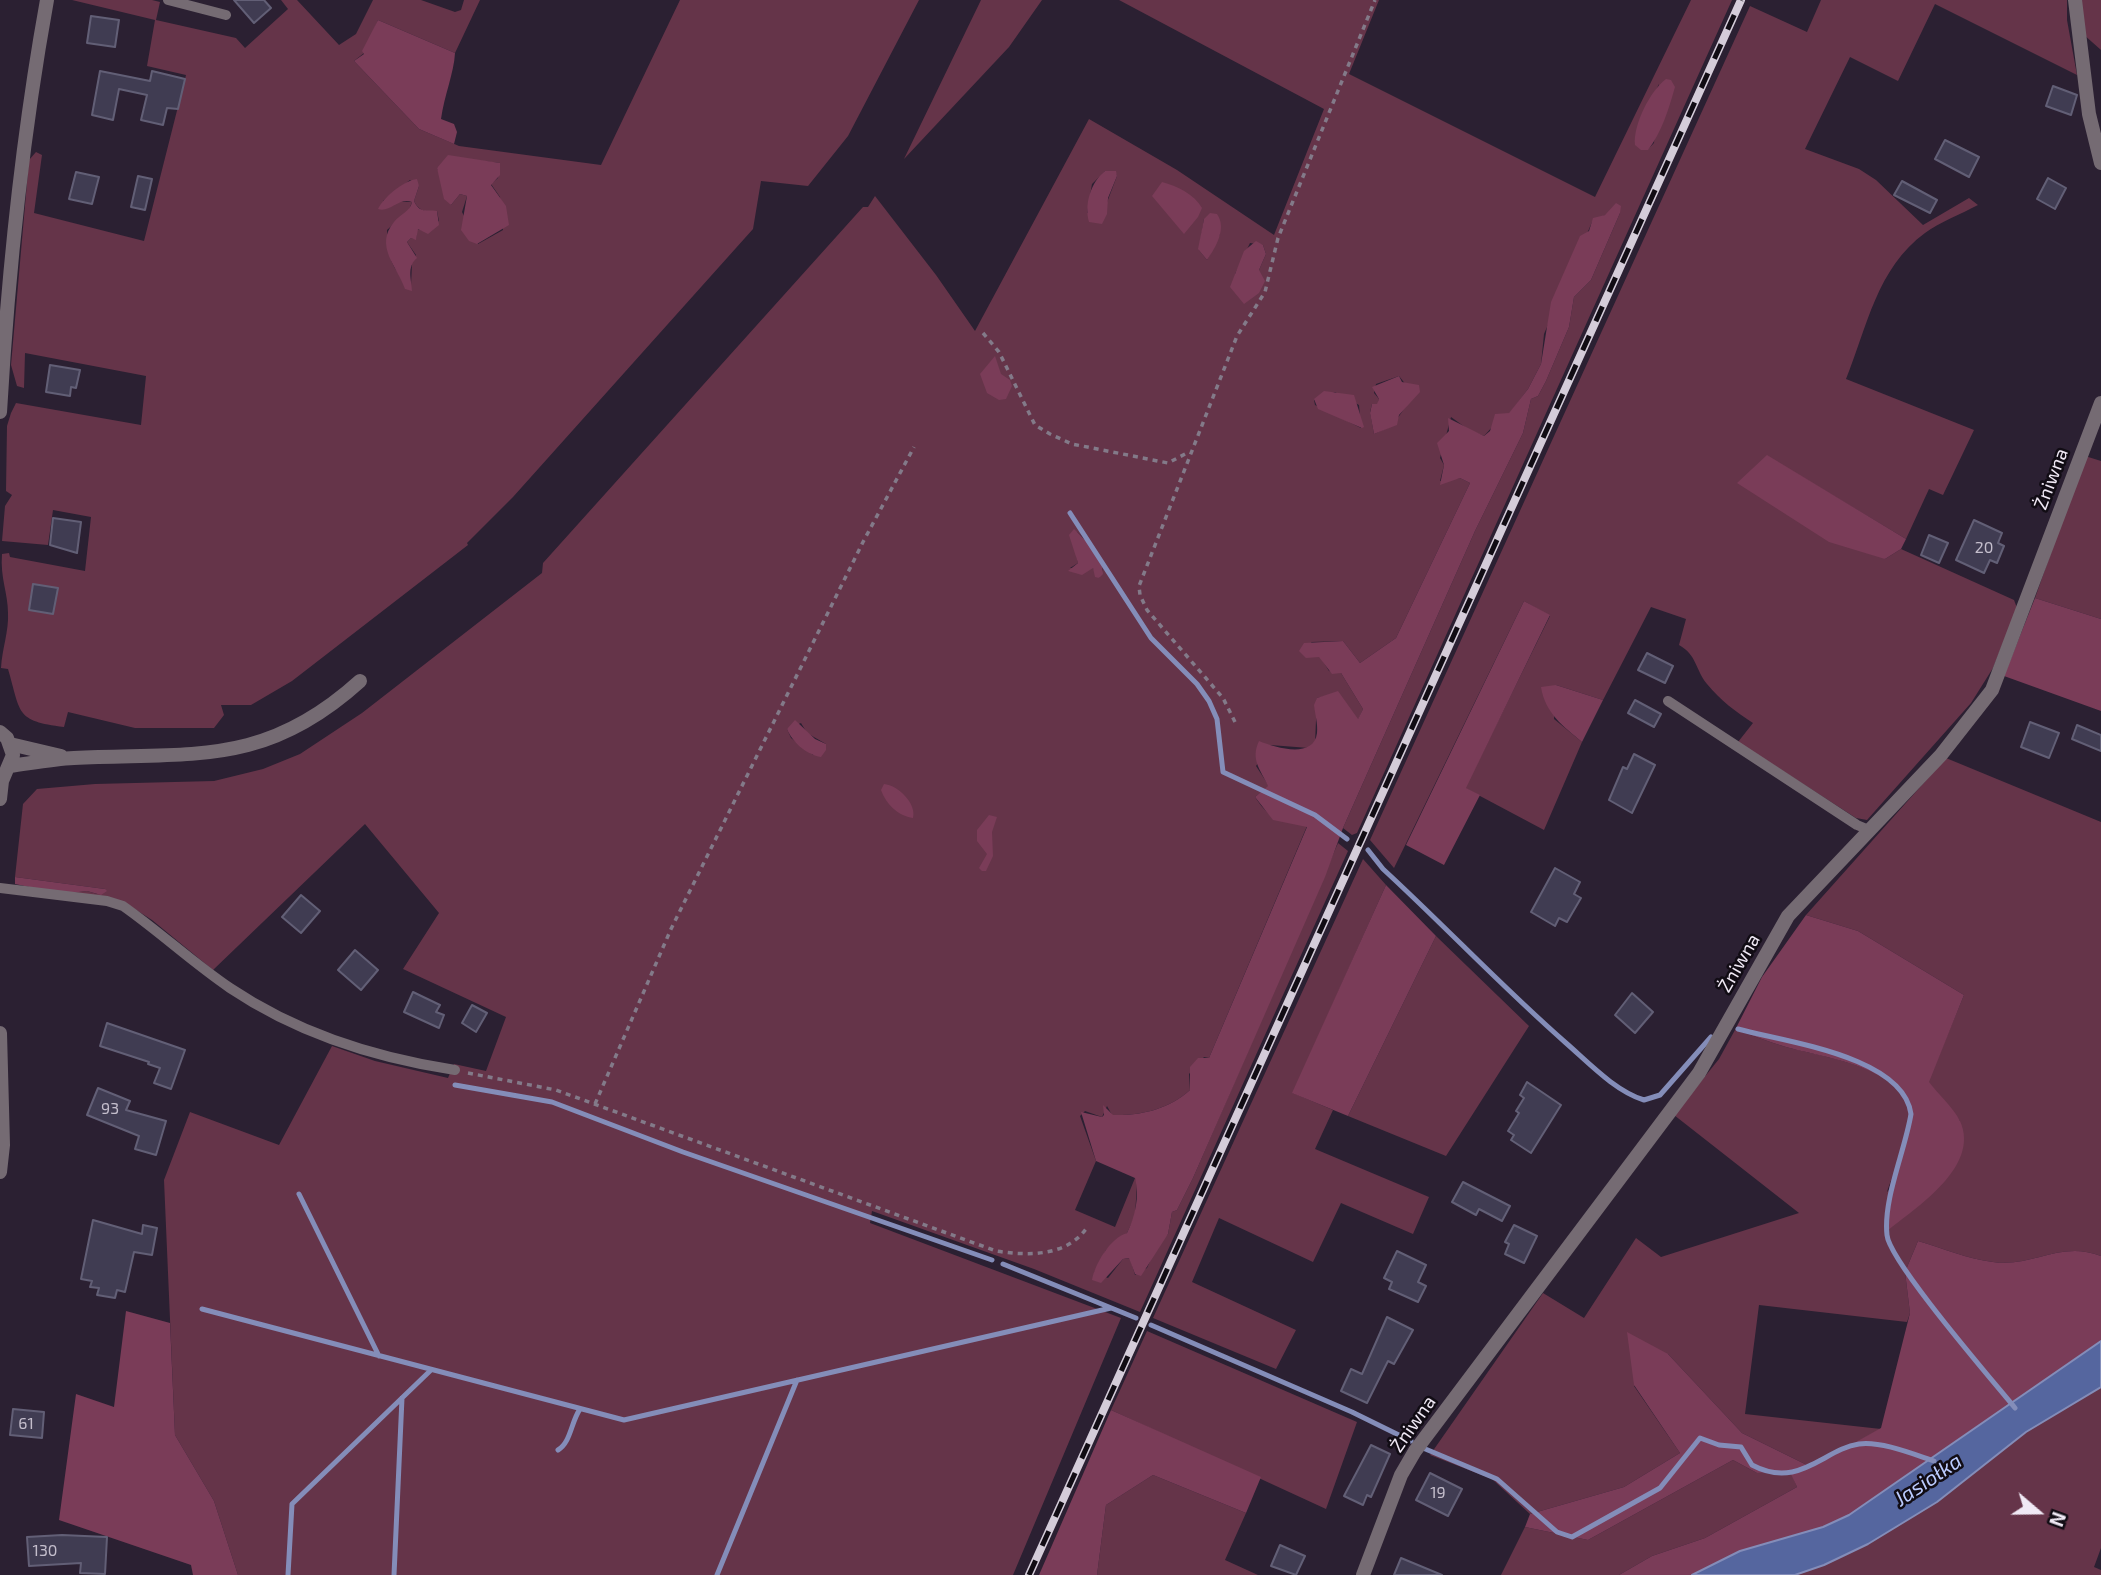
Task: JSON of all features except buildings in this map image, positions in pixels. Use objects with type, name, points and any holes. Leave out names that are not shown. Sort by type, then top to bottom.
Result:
[{"type":"street","points":[[0,412],[13,227],[24,124],[47,0]]},
{"type":"street","points":[[2075,0],[2089,114],[2101,163]]},
{"type":"street","name":"Żniwna","points":[[1363,1575],[1401,1475],[1415,1451],[1699,1073],[1788,916],[1941,755],[1992,690],[2101,403]]},
{"type":"street","points":[[10,766],[72,758],[208,755],[243,748],[301,724],[340,699],[360,681]]},
{"type":"street","points":[[0,732],[10,744],[13,755],[1,781],[0,799]]},
{"type":"street","points":[[10,744],[72,758]]},
{"type":"street","points":[[0,1033],[3,1145],[0,1172]]},
{"type":"lane","points":[[168,0],[226,15]]},
{"type":"lane","points":[[1668,701],[1857,825],[1869,830]]},
{"type":"lane","points":[[0,888],[107,901],[123,906],[230,988],[263,1007],[371,1054],[455,1070]]},
{"type":"path","points":[[1235,722],[1223,698],[1147,610],[1139,595],[1142,576],[1237,336],[1265,292],[1278,238],[1375,0]]},
{"type":"path","points":[[983,333],[999,352],[1035,425],[1050,434],[1072,444],[1168,463],[1181,460],[1191,449]]},
{"type":"path","points":[[595,1104],[671,929],[863,542],[914,447]]},
{"type":"path","points":[[455,1070],[556,1090],[996,1251],[1032,1254],[1054,1251],[1077,1239],[1088,1226]]},
{"type":"shaded area","points":[[72,0],[160,2],[156,20],[236,38],[245,48],[288,9],[281,0],[297,0],[339,45],[356,34],[373,0],[421,0],[455,12],[461,10],[464,0],[480,0],[455,53],[378,20],[364,53],[354,61],[419,129],[459,146],[601,165],[680,0],[919,0],[848,136],[808,186],[761,181],[753,229],[468,545],[292,681],[251,705],[221,705],[224,715],[214,728],[135,728],[68,712],[64,727],[48,725],[28,718],[22,712],[8,669],[1,668],[8,620],[2,554],[9,553],[10,557],[85,571],[91,517],[53,510],[48,545],[2,541],[5,506],[12,495],[6,491],[7,426],[16,403],[141,425],[146,376],[25,353],[24,388],[17,386],[11,365],[29,160],[36,152],[42,155],[34,213],[144,241],[186,75],[147,66],[155,20]],"holes":[[[455,158],[500,163],[498,178],[491,184],[500,197],[503,230],[478,244],[462,212],[467,196],[460,194],[451,205],[437,168]],[[410,180],[419,186],[414,201],[418,207],[429,212],[437,211],[439,221],[425,231],[417,229],[416,239],[411,238],[407,242],[416,255],[412,263],[411,285],[391,261],[387,230],[409,210],[412,202],[383,201]]]},
{"type":"shaded area","points":[[981,0],[1042,0],[1009,47],[904,159]]},
{"type":"shaded area","points":[[1119,0],[1379,0],[1349,74],[1595,197],[1691,0],[1732,0],[1357,833],[1352,835],[1343,828],[1475,531],[1523,433],[1531,399],[1538,396],[1546,381],[1569,327],[1574,297],[1591,280],[1620,213],[1605,215],[1592,222],[1544,334],[1541,364],[1528,389],[1509,414],[1502,416],[1484,436],[1469,430],[1451,417],[1440,458],[1444,465],[1440,481],[1460,478],[1470,483],[1396,638],[1360,663],[1343,641],[1311,642],[1329,671],[1341,673],[1363,709],[1358,720],[1332,695],[1317,698],[1315,743],[1309,748],[1270,745],[1256,766],[1269,786],[1255,797],[1261,805],[1278,818],[1307,826],[1209,1058],[1204,1057],[1189,1074],[1190,1090],[1164,1107],[1144,1113],[1112,1115],[1107,1106],[1102,1117],[1085,1111],[1080,1116],[1096,1161],[1075,1210],[1115,1227],[1135,1178],[1137,1183],[1135,1216],[1127,1233],[1106,1250],[1094,1273],[1108,1278],[1123,1259],[1130,1258],[1135,1275],[1147,1268],[1157,1246],[1168,1234],[1172,1212],[1177,1210],[1193,1178],[1338,843],[1348,851],[1140,1312],[1034,1269],[872,1211],[870,1223],[1121,1318],[1013,1575],[238,1575],[214,1501],[175,1435],[164,1180],[190,1112],[279,1145],[332,1046],[375,1061],[448,1078],[454,1064],[486,1071],[506,1017],[403,969],[439,913],[365,824],[213,970],[152,920],[130,906],[63,894],[87,891],[97,894],[105,889],[15,877],[23,804],[37,789],[95,784],[214,781],[263,769],[300,754],[362,713],[542,573],[543,563],[863,207],[868,207],[875,196],[975,331],[1089,119],[1177,170],[1274,235],[1324,109]],"holes":[[[1659,84],[1654,143],[1648,149],[1642,150],[1641,120]],[[1105,171],[1115,171],[1117,176],[1106,205],[1087,213],[1092,184]],[[1204,219],[1220,234],[1207,260],[1199,250]],[[1250,243],[1263,245],[1266,254],[1259,270],[1235,274]],[[1399,376],[1414,395],[1392,426],[1374,434],[1370,412],[1372,404],[1378,404],[1379,399],[1374,393],[1376,384]],[[1335,392],[1359,405],[1361,428],[1315,405],[1314,400]],[[1077,532],[1088,541],[1103,570],[1099,578],[1093,568],[1070,568],[1078,563],[1073,541]],[[801,723],[807,733],[826,744],[813,755],[791,738],[787,729]]]},
{"type":"shaded area","points":[[1821,0],[2067,0],[2067,20],[2077,75],[1935,4],[1898,81],[1850,57],[1805,149],[1859,169],[1876,180],[1923,225],[1969,198],[1978,205],[1925,233],[1895,263],[1875,300],[1846,379],[1974,430],[1943,495],[1929,489],[1906,539],[1767,456],[1885,559],[1901,549],[2014,600],[2017,608],[1993,668],[1971,703],[1867,820],[1856,818],[1738,742],[1753,723],[1712,690],[1693,658],[1679,645],[1686,619],[1651,607],[1603,700],[1556,685],[1554,719],[1582,742],[1544,830],[1465,788],[1550,616],[1524,601],[1394,868],[1370,840],[1750,6],[1807,32]]},
{"type":"shaded area","points":[[2080,0],[2101,0],[2101,50],[2083,34]]},
{"type":"shaded area","points":[[378,20],[455,53],[441,119],[454,124],[457,132],[454,144],[419,129],[354,61],[364,54],[362,51]]},
{"type":"shaded area","points":[[1666,79],[1671,80],[1675,87],[1668,111],[1653,143],[1648,150],[1641,150],[1635,145],[1640,118],[1654,92]]},
{"type":"shaded area","points":[[448,155],[500,163],[500,175],[491,185],[506,206],[509,225],[477,244],[469,241],[461,230],[467,196],[460,194],[451,205],[444,199],[437,168]]},
{"type":"shaded area","points":[[1105,171],[1116,171],[1117,176],[1108,198],[1107,214],[1102,224],[1089,222],[1087,208],[1090,194]]},
{"type":"shaded area","points":[[417,179],[419,186],[414,201],[421,209],[437,211],[439,225],[428,234],[418,229],[416,240],[411,238],[407,242],[417,258],[411,270],[412,291],[405,289],[389,256],[386,239],[394,222],[412,202],[378,209],[394,190]]},
{"type":"shaded area","points":[[1162,182],[1185,191],[1202,208],[1184,234],[1152,196]]},
{"type":"shaded area","points":[[1616,203],[1621,206],[1620,213],[1591,280],[1574,297],[1569,327],[1546,381],[1538,396],[1531,399],[1523,433],[1475,531],[1343,828],[1325,877],[1193,1178],[1177,1210],[1172,1212],[1168,1234],[1141,1276],[1135,1274],[1129,1258],[1123,1259],[1101,1283],[1092,1280],[1104,1252],[1115,1240],[1127,1233],[1137,1192],[1135,1178],[1096,1161],[1081,1112],[1102,1117],[1103,1105],[1113,1115],[1144,1113],[1164,1107],[1190,1090],[1190,1067],[1198,1058],[1209,1058],[1307,827],[1273,820],[1255,797],[1268,786],[1256,759],[1259,741],[1293,749],[1309,746],[1317,733],[1314,705],[1317,698],[1338,691],[1358,719],[1363,709],[1341,673],[1332,674],[1319,657],[1306,658],[1299,651],[1304,643],[1343,641],[1360,663],[1396,638],[1470,483],[1460,478],[1440,485],[1444,465],[1437,443],[1449,431],[1448,418],[1484,436],[1490,431],[1495,414],[1509,413],[1528,389],[1541,364],[1551,302],[1580,236],[1589,231],[1593,218],[1605,215]]},
{"type":"shaded area","points":[[1210,213],[1217,214],[1221,231],[1207,260],[1198,249],[1204,219]]},
{"type":"shaded area","points":[[1256,241],[1263,245],[1266,254],[1259,270],[1265,281],[1259,293],[1244,304],[1230,287],[1244,251]]},
{"type":"shaded area","points":[[995,356],[1001,374],[1010,380],[1012,386],[1006,399],[999,400],[987,393],[980,374]]},
{"type":"shaded area","points":[[1399,376],[1402,382],[1419,385],[1420,392],[1399,415],[1397,425],[1374,434],[1370,413],[1372,404],[1377,404],[1379,399],[1372,387]]},
{"type":"shaded area","points":[[1324,391],[1354,395],[1364,427],[1318,409],[1314,399]]},
{"type":"shaded area","points":[[1767,455],[1906,539],[1901,549],[1885,559],[1829,542],[1737,483]]},
{"type":"shaded area","points":[[2085,456],[2101,461],[2101,619],[2035,598]]},
{"type":"shaded area","points":[[1074,529],[1093,549],[1100,561],[1103,574],[1099,578],[1095,577],[1093,568],[1082,575],[1068,571],[1078,563],[1069,535]]},
{"type":"shaded area","points":[[2035,598],[2101,619],[2101,711],[2004,676]]},
{"type":"shaded area","points":[[1524,601],[1550,615],[1466,788],[1480,795],[1444,865],[1406,845]]},
{"type":"shaded area","points":[[1556,685],[1603,700],[1582,742],[1556,718],[1546,704],[1541,687]]},
{"type":"shaded area","points":[[795,720],[815,739],[826,744],[826,750],[821,757],[805,751],[792,739],[787,729]]},
{"type":"shaded area","points":[[1946,758],[2101,822],[2101,1256],[2072,1251],[2007,1263],[1993,1262],[1918,1241],[1905,1272],[1910,1313],[1907,1322],[1759,1305],[1745,1414],[1881,1429],[1811,1467],[1742,1433],[1668,1354],[1634,1386],[1680,1453],[1624,1487],[1530,1514],[1492,1479],[1430,1455],[1543,1293],[1584,1318],[1636,1238],[1661,1257],[1799,1213],[1674,1115],[1719,1059],[1735,1030],[1857,1066],[1892,1083],[1903,1095],[1909,1110],[1909,1119],[1902,1151],[1887,1192],[1960,1121],[1928,1082],[1964,995],[1858,931],[1806,915]]},
{"type":"shaded area","points":[[884,784],[905,796],[912,807],[913,818],[902,815],[889,804],[881,790]]},
{"type":"shaded area","points":[[989,815],[997,817],[992,832],[993,856],[986,871],[982,871],[979,868],[987,854],[977,841],[977,830]]},
{"type":"shaded area","points":[[1363,859],[1386,885],[1293,1093],[1333,1110],[1315,1149],[1429,1197],[1413,1234],[1341,1203],[1313,1262],[1219,1218],[1192,1282],[1296,1330],[1276,1369],[1153,1318]]},
{"type":"shaded area","points":[[15,877],[107,891],[101,895],[87,891],[63,894],[15,884]]},
{"type":"shaded area","points":[[1386,885],[1436,936],[1348,1116],[1292,1093]]},
{"type":"shaded area","points":[[1806,915],[1858,931],[1964,995],[1929,1082],[1960,1121],[1964,1138],[1961,1154],[1942,1185],[1886,1232],[1888,1192],[1907,1127],[1907,1107],[1899,1092],[1885,1079],[1866,1069],[1735,1030],[1762,977]]},
{"type":"shaded area","points":[[1436,936],[1529,1026],[1446,1156],[1348,1116]]},
{"type":"shaded area","points":[[1918,1241],[1993,1262],[2007,1263],[2072,1251],[2101,1256],[2101,1341],[1849,1515],[1823,1527],[1740,1551],[1692,1575],[1619,1575],[1652,1556],[1705,1538],[1797,1487],[1790,1472],[1757,1473],[1733,1460],[1588,1540],[1525,1527],[1530,1514],[1624,1487],[1680,1453],[1634,1385],[1627,1332],[1668,1354],[1742,1433],[1811,1467],[1881,1428],[1910,1313],[1905,1272]]},
{"type":"shaded area","points":[[126,1311],[170,1323],[175,1435],[214,1501],[238,1575],[193,1575],[191,1565],[59,1520],[76,1394],[114,1407]]},
{"type":"shaded area","points":[[1147,1331],[1357,1422],[1326,1509],[1111,1410]]},
{"type":"shaded area","points":[[2101,1387],[2101,1548],[2094,1567],[2101,1570],[2101,1575],[1795,1575],[1868,1544],[1937,1502],[2026,1432]]},
{"type":"shaded area","points":[[1111,1410],[1261,1477],[1246,1513],[1153,1475],[1106,1505],[1097,1575],[1039,1575]]},
{"type":"shaded area","points":[[1733,1460],[1757,1473],[1791,1472],[1797,1487],[1705,1538],[1652,1556],[1619,1575],[1501,1575],[1525,1527],[1588,1540]]},
{"type":"shaded area","points":[[1153,1475],[1246,1513],[1225,1560],[1258,1575],[1097,1575],[1106,1505]]},
{"type":"water","name":"Jasiołka","points":[[2101,1341],[2101,1387],[2026,1432],[1937,1502],[1868,1544],[1824,1565],[1795,1575],[1692,1575],[1740,1551],[1823,1527],[1849,1515]]},
{"type":"waterway","points":[[1070,513],[1151,638],[1197,684],[1209,701],[1217,719],[1223,772],[1315,815],[1347,839]]},
{"type":"waterway","points":[[1368,850],[1383,869],[1520,1001],[1593,1067],[1633,1096],[1644,1100],[1660,1095],[1711,1037]]},
{"type":"waterway","points":[[1738,1029],[1811,1046],[1865,1065],[1887,1078],[1903,1094],[1911,1114],[1888,1206],[1887,1235],[1892,1249],[1923,1294],[2015,1408]]},
{"type":"waterway","points":[[455,1085],[552,1102],[683,1152],[992,1260]]},
{"type":"waterway","points":[[299,1194],[379,1356]]},
{"type":"waterway","points":[[1003,1264],[1136,1318]]},
{"type":"waterway","points":[[202,1309],[624,1420],[1111,1308]]},
{"type":"waterway","points":[[1151,1325],[1352,1412],[1411,1441]]},
{"type":"waterway","points":[[288,1575],[292,1504],[431,1370]]},
{"type":"waterway","points":[[717,1575],[797,1380]]},
{"type":"waterway","points":[[394,1575],[402,1398]]},
{"type":"waterway","points":[[558,1450],[566,1442],[580,1409]]},
{"type":"waterway","name":"Jasiołka","points":[[1423,1448],[1497,1479],[1557,1532],[1572,1537],[1660,1488],[1700,1438],[1719,1445],[1741,1447],[1752,1465],[1784,1473],[1810,1466],[1846,1447],[1859,1444],[1887,1446],[1934,1461]]},
{"type":"railway","points":[[1029,1575],[1741,0]]}]
